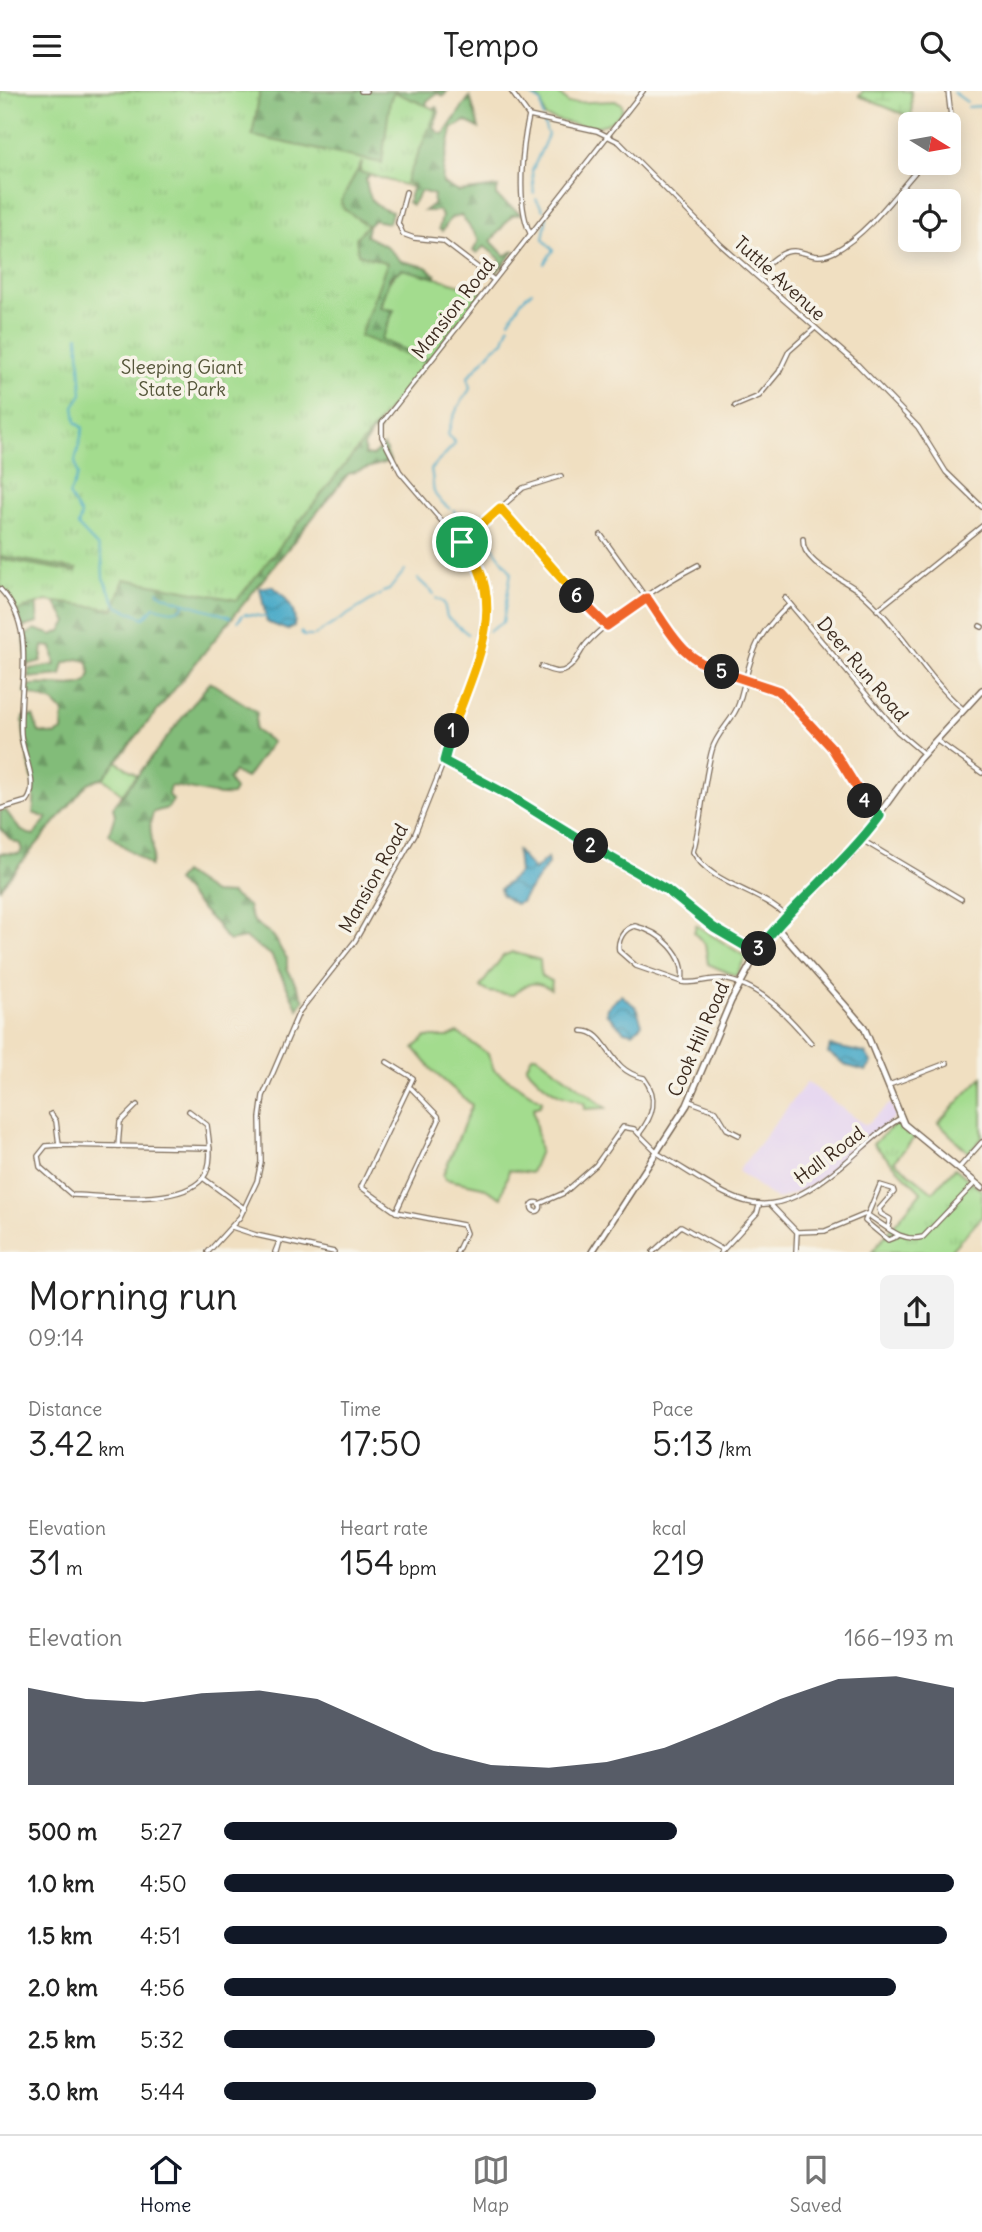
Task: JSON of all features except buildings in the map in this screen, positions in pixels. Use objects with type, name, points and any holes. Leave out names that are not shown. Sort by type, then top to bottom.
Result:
[{"type":"street","points":[[511,91],[529,115],[524,137],[523,197],[530,233]]},
{"type":"street","name":"Mansion Road","points":[[208,1252],[245,1209],[260,1171],[260,1111],[272,1068],[301,1008],[352,945],[408,850],[444,761],[488,620],[487,603],[477,564],[462,542],[400,472],[384,441],[381,427],[386,416],[643,91]]},
{"type":"street","points":[[948,91],[950,112]]},
{"type":"street","name":"Tuttle Avenue","points":[[529,115],[607,135],[619,142],[704,228],[857,365],[909,417],[924,435],[946,472],[982,507]]},
{"type":"street","points":[[756,276],[781,252],[790,250],[820,255],[836,250],[865,227],[912,175]]},
{"type":"street","points":[[406,192],[398,223],[403,233],[414,238],[443,241],[494,280]]},
{"type":"street","points":[[736,406],[759,396],[779,372],[792,347],[815,328]]},
{"type":"street","points":[[462,542],[523,488],[561,476]]},
{"type":"street","points":[[500,508],[607,626]]},
{"type":"street","points":[[877,610],[982,526]]},
{"type":"street","points":[[601,535],[684,651],[698,664],[779,691],[798,709],[848,770],[860,797],[880,816]]},
{"type":"street","points":[[803,539],[803,545],[811,557],[858,590],[942,691],[963,709]]},
{"type":"street","points":[[541,667],[558,673],[568,669],[586,644],[607,626],[698,565]]},
{"type":"street","points":[[0,589],[13,608],[23,642],[25,667],[21,736],[32,789],[27,801],[0,809]]},
{"type":"street","name":"Deer Run Road","points":[[785,598],[898,732],[924,754]]},
{"type":"street","points":[[787,917],[773,905],[700,865],[693,852],[703,814],[712,747],[738,706],[755,645],[765,627],[790,604]]},
{"type":"street","name":"Cook Hill Road","points":[[592,1252],[689,1101],[739,985],[757,953],[787,917],[862,840],[924,754],[982,690]]},
{"type":"street","points":[[936,740],[982,773]]},
{"type":"street","points":[[444,761],[510,796],[667,890],[714,928],[757,953]]},
{"type":"street","points":[[862,840],[961,899]]},
{"type":"street","points":[[682,982],[683,963],[665,943],[642,927],[635,926],[625,931],[618,946],[623,955],[636,966],[682,982],[721,979],[739,985],[778,1006],[811,1043]]},
{"type":"street","points":[[777,928],[862,1024],[901,1118],[982,1188]]},
{"type":"street","points":[[539,1204],[564,1193],[596,1165],[623,1126],[628,1126],[639,1134],[653,1117],[653,1090],[644,1079],[630,1075],[618,1066],[597,1035],[582,1031]]},
{"type":"street","points":[[387,1062],[412,1078],[410,1088],[361,1188],[396,1212],[463,1225],[466,1233],[457,1252]]},
{"type":"street","points":[[889,1085],[947,1063]]},
{"type":"street","points":[[396,1212],[439,1120],[439,1116],[410,1088]]},
{"type":"street","points":[[689,1101],[716,1111],[727,1129],[738,1135]]},
{"type":"street","points":[[118,1146],[120,1122],[137,1105]]},
{"type":"street","points":[[188,1111],[207,1125],[210,1149],[203,1178],[179,1194],[72,1195],[40,1167],[38,1156],[46,1146],[210,1149]]},
{"type":"street","points":[[51,1114],[56,1121],[59,1145]]},
{"type":"street","name":"Hall Road","points":[[639,1134],[657,1152],[739,1200],[759,1206],[771,1205],[817,1186],[901,1118]]},
{"type":"street","points":[[958,1169],[982,1142]]},
{"type":"street","points":[[203,1178],[245,1209]]},
{"type":"street","points":[[866,1214],[898,1236],[906,1239],[923,1237],[975,1183]]},
{"type":"street","points":[[888,1227],[890,1219],[881,1214],[879,1209],[892,1195],[893,1188],[880,1185],[876,1187],[864,1221],[888,1240],[898,1236]]},
{"type":"street","points":[[771,1205],[797,1232],[796,1252]]},
{"type":"street","points":[[653,1252],[681,1226],[722,1251],[757,1213],[759,1206]]},
{"type":"street","points":[[797,1232],[829,1230],[866,1214]]},
{"type":"street","points":[[232,1227],[279,1242],[334,1252]]},
{"type":"street","points":[[276,1252],[279,1242]]},
{"type":"shaded area","points":[[807,1082],[865,1125],[891,1103],[896,1116],[811,1186],[777,1200],[738,1171]]},
{"type":"green space","name":"Sleeping Giant State Park","points":[[0,91],[447,91],[444,96],[437,93],[427,101],[426,108],[432,110],[437,107],[439,112],[433,127],[444,134],[470,96],[479,128],[465,121],[452,129],[443,184],[459,192],[498,187],[496,196],[521,214],[512,215],[491,241],[505,256],[515,250],[494,276],[501,263],[499,258],[484,246],[477,253],[473,251],[479,240],[461,215],[451,218],[442,231],[439,229],[442,216],[439,211],[424,211],[433,204],[434,195],[421,191],[412,205],[408,202],[413,186],[408,183],[371,173],[366,179],[373,201],[392,212],[389,223],[374,220],[368,226],[366,236],[386,246],[401,261],[426,267],[436,275],[436,278],[402,269],[390,277],[379,308],[394,310],[381,340],[428,360],[379,420],[379,431],[372,432],[364,446],[365,455],[372,456],[384,446],[390,461],[348,474],[103,778],[88,783],[0,888],[0,853],[19,854],[22,850],[20,844],[11,840],[0,828],[0,812],[5,810],[20,829],[34,835],[47,818],[33,813],[34,789],[23,717],[33,716],[39,732],[55,735],[62,731],[63,712],[53,702],[24,692],[26,686],[80,685],[87,681],[90,674],[87,661],[77,659],[64,663],[61,675],[29,678],[29,669],[55,665],[52,647],[43,646],[41,661],[27,665],[24,637],[35,629],[52,635],[61,631],[67,622],[54,600],[36,601],[38,623],[23,627],[12,599],[0,584]]},
{"type":"green space","name":"Sleeping Giant State Park","points":[[0,91],[260,91],[252,136],[382,163],[390,100],[394,92],[437,110],[406,182],[411,184],[411,187],[360,172],[362,162],[341,201],[344,209],[367,225],[356,238],[358,254],[387,263],[360,336],[426,363],[237,600],[124,579],[114,609],[46,601],[17,611],[0,584],[0,559],[76,572],[77,569],[0,556]]},
{"type":"green space","points":[[534,91],[557,91],[568,103],[615,101],[621,103],[623,109],[608,123],[598,126],[577,125],[545,117],[541,101],[532,94]]},
{"type":"green space","points":[[863,91],[911,91],[912,112],[898,112],[859,96]]},
{"type":"green space","points":[[402,268],[482,291],[428,360],[381,340],[382,300],[394,275]]},
{"type":"green space","points":[[210,682],[257,712],[255,730],[272,742],[246,778],[234,772],[228,779],[235,790],[232,795],[216,795],[170,786],[168,794],[173,800],[168,808],[154,812],[151,818],[153,852],[150,866],[109,834],[115,815],[113,807]]},
{"type":"green space","points":[[116,761],[137,775],[122,794],[103,778]]},
{"type":"green space","points":[[183,873],[213,893],[231,894],[248,906],[253,921],[274,937],[287,958],[287,968],[304,1000],[298,1009],[271,955],[245,938],[229,941],[176,881]]},
{"type":"green space","points":[[696,925],[746,957],[736,976],[708,964],[705,944],[694,933]]},
{"type":"green space","points":[[512,952],[540,960],[541,976],[552,981],[551,989],[540,984],[531,984],[522,987],[513,995],[489,992],[480,987],[503,956]]},
{"type":"green space","points":[[458,1033],[488,1054],[494,1070],[542,1101],[540,1106],[533,1108],[540,1151],[531,1173],[509,1170],[501,1198],[482,1187],[445,1179],[443,1175],[472,1105],[434,1072],[414,1048],[426,1037],[448,1037]]},
{"type":"green space","points":[[536,1055],[606,1108],[584,1109],[585,1104],[549,1089],[526,1067],[532,1056]]},
{"type":"green space","points":[[982,1077],[982,1138],[969,1153],[938,1123]]},
{"type":"green space","points":[[897,1122],[916,1136],[894,1161],[933,1192],[955,1168],[982,1191],[982,1217],[949,1252],[872,1252],[921,1192],[873,1144]]},
{"type":"water","points":[[272,586],[292,609],[294,626],[287,630],[267,622],[260,588]]},
{"type":"water","points":[[517,851],[534,870],[547,858],[548,864],[521,902],[515,904],[502,895],[500,889],[519,873]]},
{"type":"water","points":[[621,995],[636,1007],[642,1024],[633,1033],[624,1031],[606,1013],[607,1008]]},
{"type":"water","points":[[830,1046],[865,1053],[872,1063],[866,1071],[848,1066],[828,1053]]},
{"type":"waterway","points":[[524,91],[541,102],[543,117]]},
{"type":"waterway","points":[[953,92],[967,102]]},
{"type":"waterway","points":[[968,107],[982,106]]},
{"type":"waterway","points":[[534,194],[532,171],[548,135],[543,121]]},
{"type":"waterway","points":[[536,199],[543,210]]},
{"type":"waterway","points":[[544,264],[553,250],[543,239],[547,216]]},
{"type":"waterway","points":[[509,321],[522,300],[532,291]]},
{"type":"waterway","points":[[450,509],[435,494],[431,469],[454,445],[455,442],[448,435],[456,411],[470,389],[468,377],[494,348],[504,341],[509,326]]},
{"type":"waterway","points":[[78,336],[82,394],[74,406],[76,422],[83,428],[75,461],[78,475],[69,495],[81,515],[78,526],[98,547],[102,558],[103,578],[117,606],[144,618],[154,607],[175,611],[185,603]]},
{"type":"waterway","points":[[454,511],[468,526]]},
{"type":"waterway","points":[[484,535],[511,572],[503,622],[488,632]]},
{"type":"waterway","points":[[383,592],[389,590],[405,570]]},
{"type":"waterway","points":[[418,579],[434,594]]},
{"type":"waterway","points":[[158,591],[169,598],[230,617]]},
{"type":"waterway","points":[[315,635],[381,594]]},
{"type":"waterway","points":[[436,598],[444,603],[447,617],[468,634]]},
{"type":"waterway","points":[[245,614],[266,617]]},
{"type":"waterway","points":[[238,621],[243,615]]},
{"type":"waterway","points":[[474,634],[483,631]]},
{"type":"waterway","points":[[301,632],[304,636],[312,636]]},
{"type":"route","points":[[500,508],[573,592],[607,626],[647,598],[684,651],[698,664],[779,691],[798,709],[848,770],[860,797],[880,816],[848,857],[807,894],[757,953],[714,928],[667,890],[510,796],[444,761],[488,620],[487,603],[477,564],[462,542],[500,508]]}]
